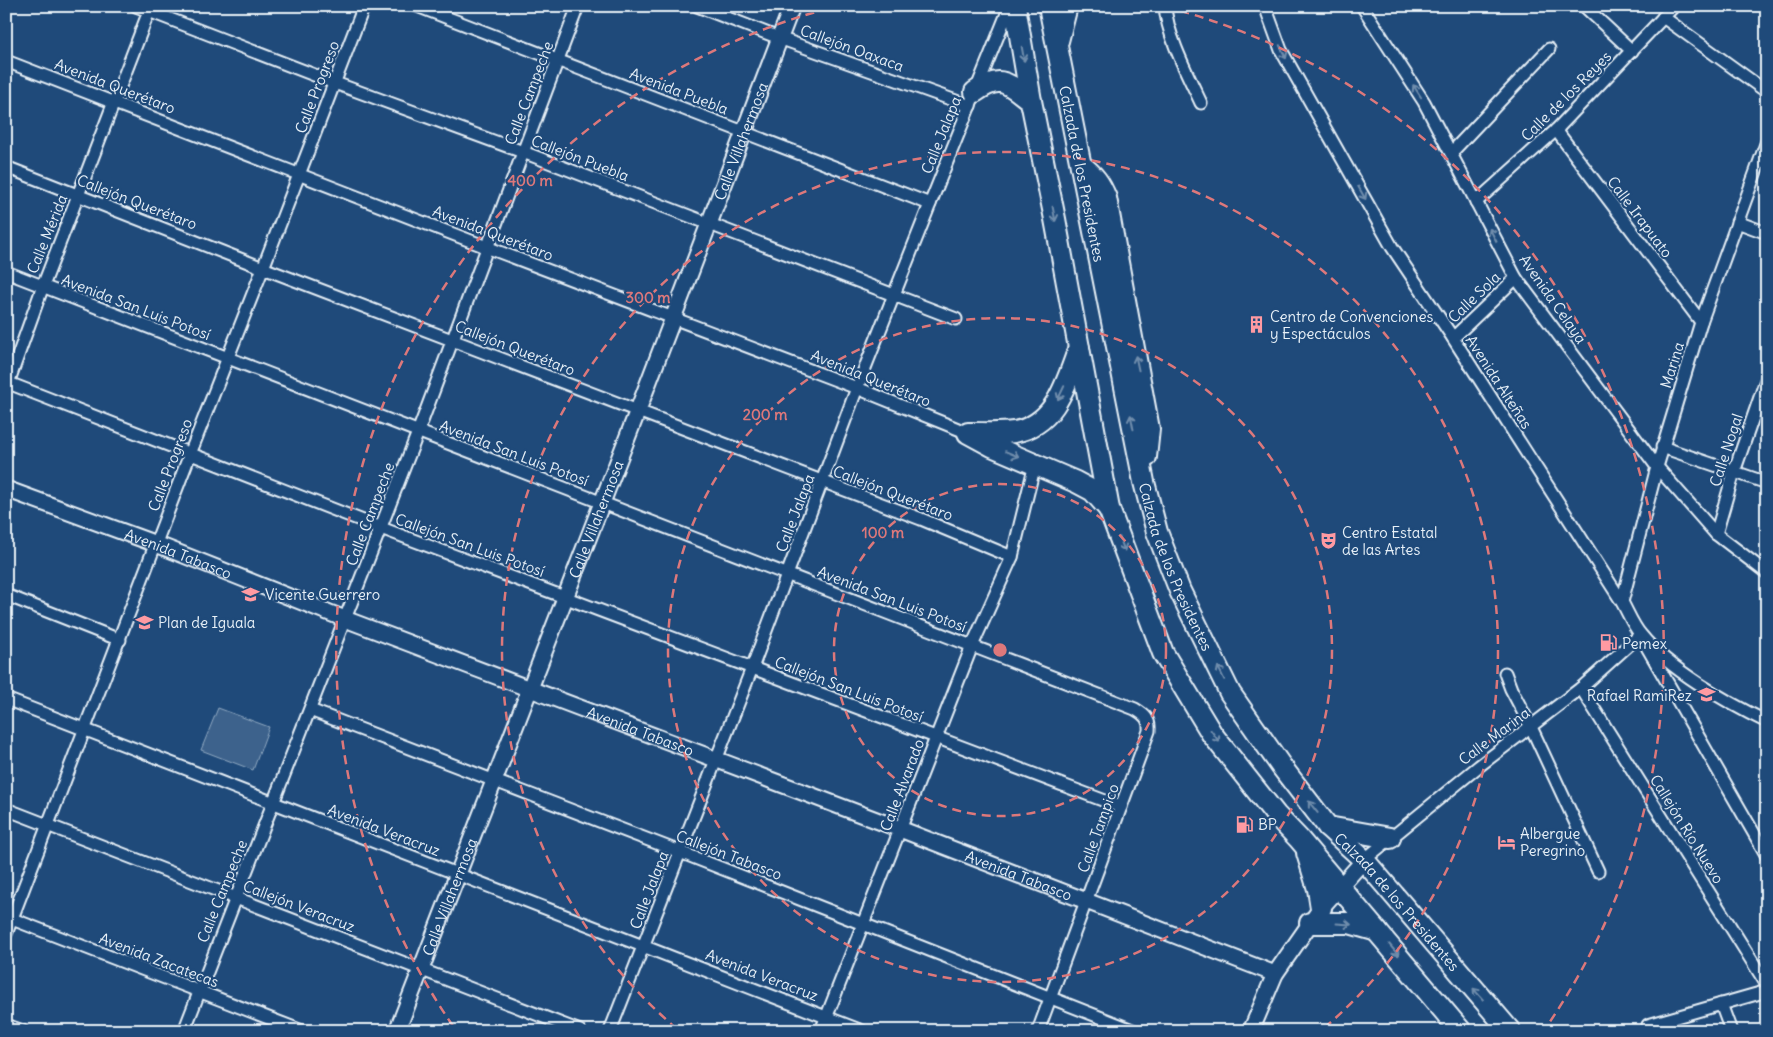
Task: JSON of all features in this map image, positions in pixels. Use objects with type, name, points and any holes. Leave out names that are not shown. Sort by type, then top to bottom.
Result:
[{"type":"highway","points":[[1015,6],[1031,101],[1109,509],[1163,653],[1212,734],[1276,815],[1340,886],[1461,1031]]},
{"type":"highway","name":"Calzada de los Presidentes","points":[[1049,6],[1144,482],[1157,532],[1180,591],[1230,693],[1280,766],[1328,827],[1364,860],[1510,1031]]},
{"type":"highway","points":[[1057,45],[1067,6]]},
{"type":"highway","points":[[972,99],[986,83],[1001,81],[1012,86],[1031,101]]},
{"type":"highway","points":[[968,433],[1015,432],[1035,425],[1050,413],[1058,400],[1079,348]]},
{"type":"highway","points":[[968,433],[992,446],[1093,491],[1109,509]]},
{"type":"highway","points":[[1328,827],[1390,838]]},
{"type":"highway","points":[[1306,849],[1318,889],[1315,916],[1377,931]]},
{"type":"street","name":"Callejón Puebla","points":[[136,6],[150,9],[335,83],[523,152],[956,319]]},
{"type":"street","name":"Calle Progreso","points":[[6,934],[9,918],[48,825],[364,6]]},
{"type":"street","name":"Avenida Puebla","points":[[417,6],[930,204]]},
{"type":"street","name":"Calle Campeche","points":[[184,1031],[489,248],[578,6]]},
{"type":"street","name":"Callejón Oaxaca","points":[[697,6],[779,38],[972,99]]},
{"type":"street","name":"Calle Villahermosa","points":[[397,1031],[566,597],[792,6]]},
{"type":"street","name":"Calle Jalapa","points":[[610,1031],[752,668],[857,388],[1010,6]]},
{"type":"street","points":[[1165,6],[1165,16],[1180,58],[1201,103]]},
{"type":"street","name":"Avenida Alteñas","points":[[1265,6],[1282,50],[1392,247],[1453,338],[1622,602],[1640,635],[1666,660],[1719,696],[1767,722]]},
{"type":"street","name":"Avenida Celaya","points":[[1362,6],[1424,102],[1516,278],[1657,467],[1716,534],[1767,573]]},
{"type":"street","points":[[1584,6],[1632,51]]},
{"type":"street","name":"Calle de los Reyes","points":[[1476,202],[1556,130],[1674,6]]},
{"type":"street","name":"Calle Mérida","points":[[7,384],[150,9]]},
{"type":"street","points":[[1663,17],[1767,92]]},
{"type":"street","points":[[1451,153],[1549,49]]},
{"type":"street","name":"Avenida Querétaro","points":[[6,61],[857,388],[968,433]]},
{"type":"street","name":"Calle Irapuato","points":[[1556,130],[1701,322]]},
{"type":"street","name":"Marina","points":[[1622,602],[1662,447],[1701,322],[1767,141]]},
{"type":"street","name":"Callejón Querétaro","points":[[6,167],[264,268],[921,519],[1012,557]]},
{"type":"street","points":[[1737,222],[1767,233]]},
{"type":"street","name":"Avenida San Luis Potosí","points":[[6,272],[1135,709],[1144,714],[1148,720]]},
{"type":"street","name":"Calle Sola","points":[[1453,338],[1516,278]]},
{"type":"street","name":"Calle Nogal","points":[[1716,534],[1734,472],[1767,377]]},
{"type":"street","name":"Callejón San Luis Potosí","points":[[7,384],[381,528],[1121,808]]},
{"type":"street","points":[[1662,447],[1767,483]]},
{"type":"street","name":"Calle Alvarado","points":[[822,1031],[972,646],[1012,557],[1035,464]]},
{"type":"street","name":"Avenida Tabasco","points":[[6,489],[156,544],[345,619],[900,829],[1275,974]]},
{"type":"street","points":[[6,595],[120,640]]},
{"type":"street","points":[[1640,635],[1767,856]]},
{"type":"street","name":"Calle Marina","points":[[1364,860],[1479,766],[1581,688],[1640,635]]},
{"type":"street","points":[[1505,673],[1598,871]]},
{"type":"street","name":"Callejón Río Nuevo","points":[[1581,688],[1767,985]]},
{"type":"street","name":"Avenida Veracruz","points":[[6,699],[862,1031]]},
{"type":"street","name":"Callejón Tabasco","points":[[310,710],[495,780],[1135,1031]]},
{"type":"street","name":"Calle Tampico","points":[[1038,1031],[1149,732],[1148,720]]},
{"type":"street","name":"Callejón Veracruz","points":[[6,808],[580,1031]]},
{"type":"street","points":[[1251,1031],[1275,974],[1315,916],[1364,860]]},
{"type":"street","name":"Avenida Zacatecas","points":[[9,918],[302,1031]]},
{"type":"street","points":[[1648,1025],[1767,991]]},
{"type":"street","points":[[1722,1004],[1731,1031]]},
{"type":"street","points":[[6,1025],[23,1031]]},
{"type":"shaded area","points":[[218,708],[269,727],[253,770],[201,750]]},
{"type":"place","name":"Centro de Convenciones y Espectáculos","points":[[1256,325]]},
{"type":"place","name":"Centro Estatal de las Artes","points":[[1328,541]]},
{"type":"place","name":"Vicente Guerrero","points":[[251,594]]},
{"type":"place","name":"Plan de Iguala","points":[[144,622]]},
{"type":"place","name":"Pemex","points":[[1608,643]]},
{"type":"place","name":"Rafael RamiRez","points":[[1706,695]]},
{"type":"place","name":"BP","points":[[1244,824]]},
{"type":"place","name":"Albergue Peregrino","points":[[1506,842]]}]
